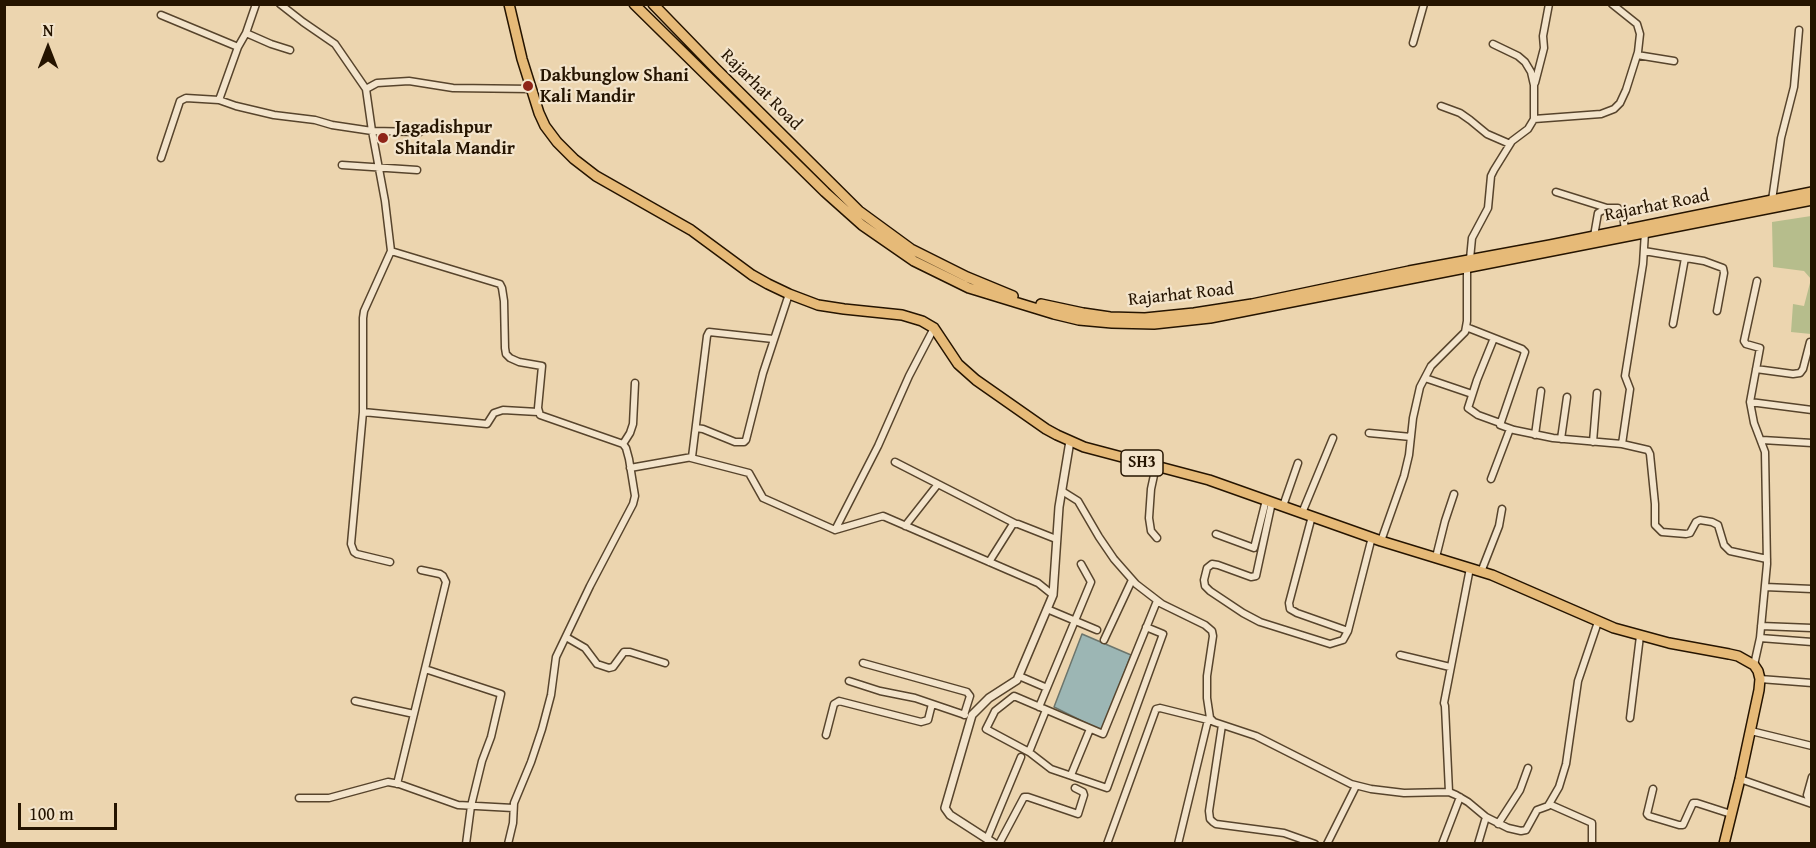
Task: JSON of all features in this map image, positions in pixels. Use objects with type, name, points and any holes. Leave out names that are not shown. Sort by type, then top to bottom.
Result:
[{"type":"main road","points":[[508,4],[539,113],[549,133],[585,168],[608,184],[691,230],[752,275],[789,294],[818,305],[914,318],[934,328]]},
{"type":"main road","points":[[634,4],[852,217],[920,264],[969,288],[1079,320],[1161,324],[1221,316],[1468,262],[1645,232],[1812,200]]},
{"type":"main road","name":"Rajarhat Road","points":[[653,4],[860,211],[911,249],[1006,294],[1047,306],[1083,313],[1110,317],[1145,318],[1252,304],[1812,192]]},
{"type":"main road","name":"SH3","points":[[934,328],[958,364],[976,380],[1030,418],[1070,441],[1097,451],[1209,480],[1376,539],[1514,583],[1598,622],[1640,636],[1738,656],[1754,665]]},
{"type":"main road","points":[[1724,843],[1751,731],[1760,679],[1754,665]]},
{"type":"street","points":[[219,100],[256,4]]},
{"type":"street","points":[[280,4],[335,44],[366,89],[391,250],[363,318],[363,412],[352,548],[357,554],[390,562]]},
{"type":"street","points":[[1413,43],[1424,4]]},
{"type":"street","points":[[1534,85],[1544,48],[1543,36],[1549,4]]},
{"type":"street","points":[[1534,119],[1595,115],[1614,109],[1624,97],[1639,48],[1639,28],[1612,4]]},
{"type":"street","points":[[161,15],[238,47]]},
{"type":"street","points":[[1772,200],[1781,138],[1796,79],[1799,30]]},
{"type":"street","points":[[246,33],[290,50]]},
{"type":"street","points":[[1269,501],[1256,576],[1251,577],[1212,564],[1204,580],[1205,586],[1260,622],[1330,644],[1343,640],[1348,631],[1376,539],[1404,476],[1416,403],[1425,378],[1431,366],[1462,336],[1466,327],[1468,262],[1472,238],[1488,208],[1491,176],[1510,144],[1528,129],[1534,119],[1534,85],[1531,72],[1518,56],[1493,44]]},
{"type":"street","points":[[1637,55],[1674,61]]},
{"type":"street","points":[[366,89],[377,83],[409,81],[453,88],[532,89]]},
{"type":"street","points":[[161,158],[180,101],[186,98],[219,100],[274,115],[372,131],[420,132]]},
{"type":"street","points":[[1441,106],[1460,113],[1487,134],[1510,144]]},
{"type":"street","points":[[342,165],[417,170]]},
{"type":"street","points":[[1556,192],[1607,208],[1618,208],[1623,215],[1625,230]]},
{"type":"street","points":[[1594,236],[1598,213],[1607,208]]},
{"type":"street","points":[[1622,444],[1630,389],[1625,376],[1643,264],[1645,232]]},
{"type":"street","points":[[391,250],[397,254],[500,284],[504,301],[506,354],[519,362],[542,366],[538,412]]},
{"type":"street","points":[[1644,251],[1704,261],[1723,268],[1717,311]]},
{"type":"street","points":[[1673,324],[1685,258]]},
{"type":"street","points":[[1754,665],[1760,638],[1767,559],[1765,452],[1754,423],[1750,402],[1760,348],[1746,344],[1744,341],[1756,281]]},
{"type":"street","points":[[696,428],[735,442],[746,440],[773,339],[789,294]]},
{"type":"street","points":[[1466,327],[1525,352],[1500,423]]},
{"type":"street","points":[[835,530],[934,328]]},
{"type":"street","points":[[691,458],[708,334],[712,332],[773,339]]},
{"type":"street","points":[[1494,338],[1468,404],[1471,412],[1510,429],[1535,435],[1644,448],[1650,454],[1655,525],[1662,532],[1686,534],[1690,533],[1696,522],[1700,520],[1712,522],[1718,525],[1724,545],[1730,551],[1767,559]]},
{"type":"street","points":[[1756,369],[1800,373],[1810,342]]},
{"type":"street","points":[[1425,378],[1472,394]]},
{"type":"street","points":[[623,444],[633,424],[635,383]]},
{"type":"street","points":[[1535,435],[1541,391]]},
{"type":"street","points":[[1593,442],[1597,393]]},
{"type":"street","points":[[1561,439],[1567,397]]},
{"type":"street","points":[[1750,402],[1812,410]]},
{"type":"street","points":[[363,412],[487,424],[494,413],[503,410],[538,412],[540,415],[623,444],[626,448],[635,496],[633,504],[590,586],[555,663],[551,695],[542,729],[513,808],[513,823],[508,843]]},
{"type":"street","points":[[1491,479],[1510,429]]},
{"type":"street","points":[[1369,433],[1411,437]]},
{"type":"street","points":[[1333,438],[1307,514],[1289,603],[1290,609],[1348,631]]},
{"type":"street","points":[[1762,440],[1812,443]]},
{"type":"street","points":[[968,716],[989,698],[1017,680],[1053,595],[1056,539],[1070,441]]},
{"type":"street","points":[[630,468],[691,458],[749,473],[763,498],[835,530],[882,516],[1038,583],[1053,595]]},
{"type":"street","points":[[896,462],[1016,524],[1056,539]]},
{"type":"street","points":[[1283,506],[1298,463]]},
{"type":"street","points":[[1156,466],[1151,489],[1149,518],[1151,531],[1157,538]]},
{"type":"street","points":[[905,526],[938,484]]},
{"type":"street","points":[[1062,491],[1078,501],[1114,559],[1132,580],[1157,601],[1205,625],[1212,631],[1207,698],[1210,720],[1178,843]]},
{"type":"street","points":[[1436,557],[1444,521],[1454,494]]},
{"type":"street","points":[[1216,534],[1254,548],[1269,501]]},
{"type":"street","points":[[1481,572],[1499,526],[1502,508]]},
{"type":"street","points":[[989,562],[1012,525],[1016,524]]},
{"type":"street","points":[[1039,707],[1091,582],[1081,564]]},
{"type":"street","points":[[1449,792],[1443,702],[1470,568]]},
{"type":"street","points":[[397,784],[446,582],[440,574],[421,570]]},
{"type":"street","points":[[1104,640],[1132,580]]},
{"type":"street","points":[[1765,586],[1812,589]]},
{"type":"street","points":[[1146,627],[1163,634],[1107,788],[1051,769],[1029,752],[987,729],[995,711],[1014,696],[1102,734],[1146,627],[1157,601]]},
{"type":"street","points":[[1047,609],[1097,630]]},
{"type":"street","points":[[1107,843],[1156,709],[1160,708],[1210,720],[1256,736],[1356,786],[1404,793],[1449,792],[1460,797],[1498,824],[1521,831],[1526,830],[1537,810],[1548,806],[1563,778],[1578,681],[1598,622]]},
{"type":"street","points":[[1761,626],[1812,628]]},
{"type":"street","points":[[1630,718],[1640,636]]},
{"type":"street","points":[[566,637],[585,648],[597,664],[609,668],[613,667],[624,652],[665,663]]},
{"type":"street","points":[[1760,638],[1812,642]]},
{"type":"street","points":[[1400,655],[1450,667]]},
{"type":"street","points":[[862,663],[967,692],[970,696],[968,716],[945,808],[950,815],[987,839],[997,843],[1023,797],[1078,814],[1084,795],[1075,788]]},
{"type":"street","points":[[425,669],[501,694],[471,806],[466,843]]},
{"type":"street","points":[[1019,676],[1047,688]]},
{"type":"street","points":[[1760,679],[1812,683]]},
{"type":"street","points":[[849,681],[880,691],[915,698],[968,716]]},
{"type":"street","points":[[356,700],[414,714]]},
{"type":"street","points":[[826,735],[834,705],[839,701],[921,722],[928,720],[932,704]]},
{"type":"street","points":[[1029,752],[1046,710]]},
{"type":"street","points":[[1221,725],[1209,811],[1213,822],[1284,832],[1316,843]]},
{"type":"street","points":[[1071,775],[1090,729]]},
{"type":"street","points":[[1751,731],[1812,746]]},
{"type":"street","points":[[987,839],[1021,756]]},
{"type":"street","points":[[1498,824],[1520,790],[1528,768]]},
{"type":"street","points":[[1812,777],[1807,795],[1812,804]]},
{"type":"street","points":[[1740,779],[1812,804]]},
{"type":"street","points":[[300,798],[329,798],[381,783],[397,784],[455,804],[513,808]]},
{"type":"street","points":[[1327,843],[1356,786]]},
{"type":"street","points":[[1653,789],[1647,814],[1649,816],[1683,825],[1693,803],[1731,814]]},
{"type":"street","points":[[1442,843],[1460,797]]},
{"type":"street","points":[[1549,804],[1592,823],[1592,843]]},
{"type":"street","points":[[1478,843],[1486,817]]},
{"type":"green space","points":[[1812,216],[1811,334],[1791,332],[1793,304],[1804,306],[1811,279],[1804,271],[1773,267],[1772,222]]},
{"type":"water","points":[[1082,634],[1131,655],[1102,731],[1054,707]]},
{"type":"place","name":"Dakbunglow Shani Kali Mandir","points":[[528,86]]},
{"type":"place","name":"Jagadishpur Shitala Mandir","points":[[383,138]]}]
